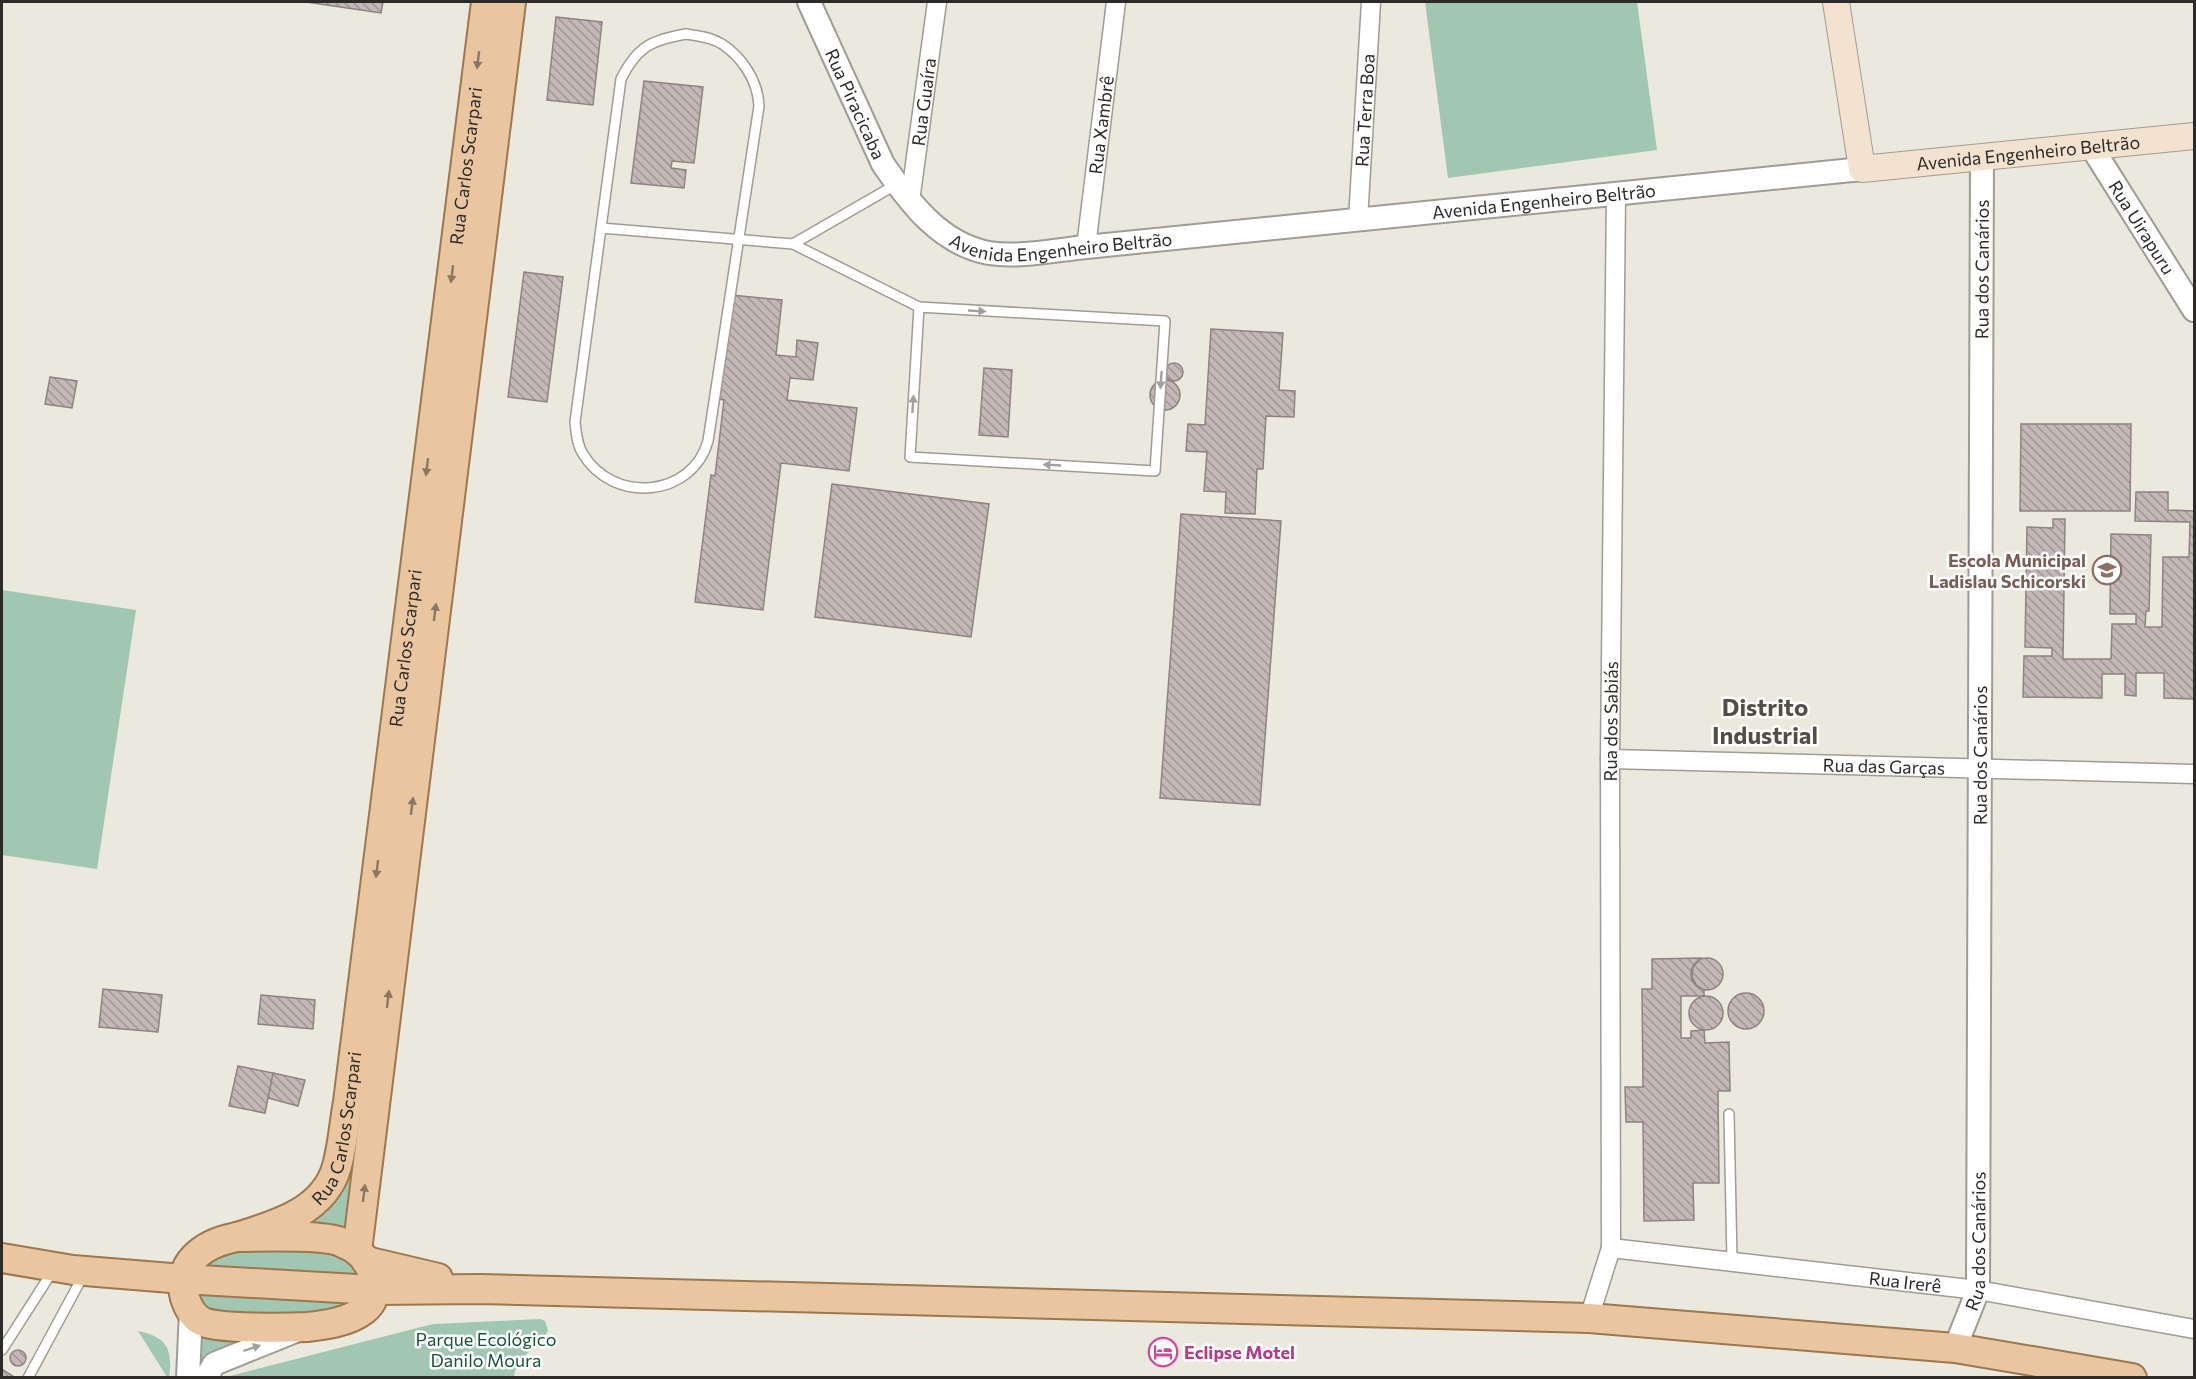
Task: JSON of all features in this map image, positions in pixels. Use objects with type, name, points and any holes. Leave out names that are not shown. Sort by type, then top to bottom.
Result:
[{"type":"main road","name":"Rua Carlos Scarpari","points":[[362,1256],[367,1058],[486,2]]},
{"type":"main road","name":"Rua Carlos Scarpari","points":[[188,1289],[202,1250],[221,1240],[279,1224],[315,1201],[326,1188],[337,1167],[367,1058],[511,2]]},
{"type":"main road","points":[[1836,2],[1862,169]]},
{"type":"main road","name":"Avenida Engenheiro Beltrão","points":[[1862,169],[2194,136]]},
{"type":"main road","points":[[237,1237],[338,1241],[362,1256],[481,1289]]},
{"type":"main road","points":[[352,1317],[365,1309],[372,1301],[374,1290],[374,1275],[362,1256]]},
{"type":"main road","points":[[2,1258],[188,1289],[481,1289],[1588,1318],[1955,1348],[2132,1377]]},
{"type":"main road","points":[[70,1271],[188,1289]]},
{"type":"main road","points":[[188,1289],[201,1321],[216,1326],[305,1327],[328,1324],[481,1289]]},
{"type":"street","name":"Rua Piracicaba","points":[[809,2],[883,164],[903,193]]},
{"type":"street","name":"Rua Guaíra","points":[[903,193],[937,2]]},
{"type":"street","name":"Rua Xambrê","points":[[1086,247],[1116,2]]},
{"type":"street","name":"Rua Terra Boa","points":[[1358,220],[1371,2]]},
{"type":"street","name":"Rua Uirapuru","points":[[2091,146],[2194,310]]},
{"type":"street","name":"Rua dos Canários","points":[[1955,1348],[1978,1290],[1982,157]]},
{"type":"street","name":"Avenida Engenheiro Beltrão","points":[[903,193],[939,230],[954,240],[989,253],[1011,254],[1862,169]]},
{"type":"street","name":"Rua dos Sabiás","points":[[1588,1318],[1611,1248],[1610,759],[1616,194]]},
{"type":"street","name":"Rua das Garças","points":[[1610,759],[2194,774]]},
{"type":"street","name":"Rua Irerê","points":[[1611,1248],[1978,1290],[2194,1329]]},
{"type":"street","points":[[188,1289],[188,1377]]},
{"type":"street","points":[[206,1377],[214,1364],[236,1353],[305,1327]]},
{"type":"lane","points":[[686,34],[705,37],[721,43],[738,58],[756,85],[759,106],[708,441],[705,453],[696,465],[684,475],[665,485],[645,489],[622,486],[606,478],[582,453],[577,437],[576,406],[601,228],[618,91],[624,72],[638,51],[653,41],[686,34]]},
{"type":"lane","points":[[793,244],[903,193]]},
{"type":"lane","points":[[601,228],[793,244],[919,307],[1165,321],[1155,471],[910,457],[919,307]]},
{"type":"lane","points":[[1729,1114],[1732,1262]]},
{"type":"lane","points":[[2,1350],[70,1271]]},
{"type":"lane","points":[[28,1377],[70,1271]]},
{"type":"green space","points":[[1425,2],[1637,2],[1657,150],[1448,178]]},
{"type":"green space","points":[[2,590],[136,610],[97,869],[2,855]]},
{"type":"green space","points":[[359,1071],[352,1232],[294,1230],[325,1214],[343,1193]]},
{"type":"green space","points":[[343,1247],[367,1283],[200,1275],[211,1257],[221,1250]]},
{"type":"green space","points":[[191,1289],[361,1297],[330,1316],[207,1312]]},
{"type":"green space","name":"Parque Ecológico Danilo Moura","points":[[540,1319],[545,1321],[548,1331],[522,1359],[514,1377],[226,1377],[433,1324]]},
{"type":"green space","points":[[138,1331],[156,1337],[166,1346],[170,1359],[169,1377],[167,1377]]},
{"type":"green space","points":[[194,1333],[246,1339],[192,1371]]},
{"type":"building","points":[[306,2],[383,2],[381,13]]},
{"type":"building","points":[[556,17],[602,22],[593,105],[547,100]]},
{"type":"building","points":[[644,81],[703,87],[694,163],[672,161],[671,168],[686,170],[684,188],[631,183]]},
{"type":"building","points":[[524,272],[563,277],[547,402],[508,397]]},
{"type":"building","points":[[731,295],[782,300],[776,355],[796,357],[797,340],[818,343],[813,380],[790,378],[787,400],[857,408],[849,471],[781,463],[763,610],[695,602],[711,475],[715,476],[724,400],[718,399]]},
{"type":"building","points":[[1211,329],[1283,333],[1279,390],[1295,391],[1294,417],[1266,416],[1263,469],[1257,469],[1255,514],[1225,513],[1226,492],[1204,491],[1207,452],[1186,451],[1188,424],[1205,425]]},
{"type":"building","points":[[1174,363],[1180,366],[1183,372],[1180,378],[1174,381],[1168,378],[1165,372],[1168,366]]},
{"type":"building","points":[[984,368],[1012,370],[1008,437],[979,435]]},
{"type":"building","points":[[50,377],[77,381],[72,408],[45,404]]},
{"type":"building","points":[[1165,380],[1176,384],[1180,395],[1176,406],[1165,410],[1154,406],[1150,395],[1154,384]]},
{"type":"building","points":[[2021,424],[2131,424],[2130,511],[2020,511]]},
{"type":"building","points":[[832,484],[989,504],[971,637],[815,617]]},
{"type":"building","points":[[2136,492],[2168,492],[2168,510],[2194,511],[2194,699],[2164,698],[2164,673],[2136,673],[2136,696],[2125,695],[2125,674],[2102,674],[2102,698],[2023,697],[2024,656],[2052,656],[2052,648],[2025,647],[2027,527],[2053,528],[2053,519],[2065,519],[2063,659],[2111,659],[2112,624],[2136,624],[2136,614],[2110,614],[2111,534],[2151,535],[2149,611],[2146,611],[2145,627],[2162,627],[2163,557],[2189,557],[2190,522],[2135,521]]},
{"type":"building","points":[[1181,514],[1281,521],[1260,805],[1160,798]]},
{"type":"building","points":[[1701,958],[1693,967],[1692,977],[1697,986],[1704,990],[1704,996],[1681,996],[1681,1038],[1691,1038],[1691,1031],[1704,1030],[1705,1043],[1729,1042],[1730,1091],[1718,1091],[1719,1183],[1693,1183],[1694,1220],[1644,1221],[1643,1122],[1626,1122],[1625,1087],[1643,1087],[1642,989],[1652,989],[1652,959]]},
{"type":"building","points":[[1707,958],[1718,963],[1723,974],[1718,985],[1707,990],[1696,985],[1691,974],[1696,963]]},
{"type":"building","points":[[103,989],[162,995],[158,1032],[99,1027]]},
{"type":"building","points":[[1746,993],[1759,998],[1764,1011],[1759,1024],[1746,1029],[1733,1024],[1728,1011],[1733,998]]},
{"type":"building","points":[[261,995],[315,1000],[313,1029],[258,1024]]},
{"type":"building","points":[[1706,996],[1718,1001],[1723,1013],[1718,1025],[1706,1030],[1694,1025],[1689,1013],[1694,1001]]},
{"type":"building","points":[[238,1066],[273,1073],[265,1113],[229,1106]]},
{"type":"building","points":[[273,1073],[305,1080],[298,1106],[268,1098]]},
{"type":"building","points":[[18,1350],[26,1358],[18,1366],[10,1358]]},
{"type":"building","points":[[2,1369],[14,1377],[14,1378],[2,1378]]},
{"type":"place","name":"Escola Municipal Ladislau Schicorski","points":[[2107,570]]},
{"type":"place","name":"Eclipse Motel","points":[[1163,1352]]},
{"type":"district","name":"Distrito Industrial","points":[[1765,720]]}]
